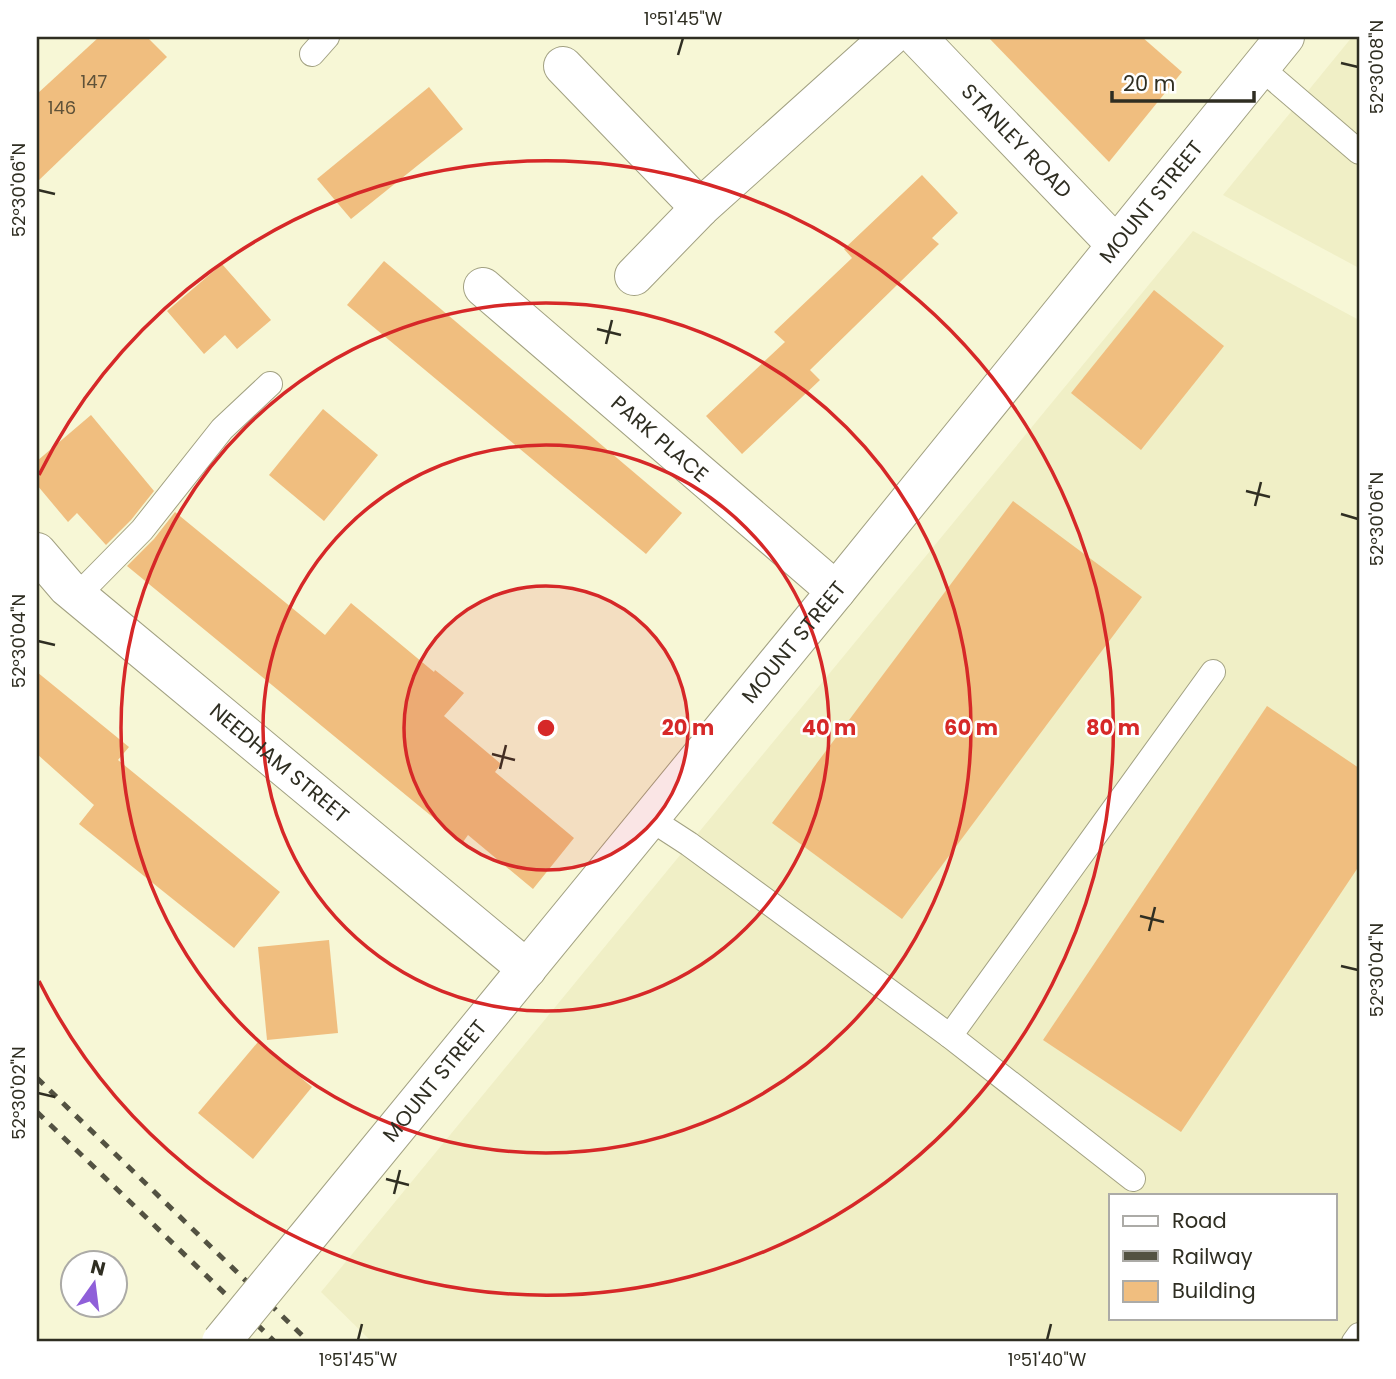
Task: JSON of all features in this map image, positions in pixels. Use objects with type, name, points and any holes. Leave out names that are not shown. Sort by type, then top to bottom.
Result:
[{"type":"street","points":[[634,276],[700,208],[890,37]]},
{"type":"street","name":"STANLEY ROAD","points":[[917,37],[1116,245]]},
{"type":"street","name":"MOUNT STREET","points":[[221,1342],[836,592],[1285,37]]},
{"type":"street","points":[[563,66],[700,208]]},
{"type":"street","name":"PARK PLACE","points":[[483,287],[836,592]]},
{"type":"street","name":"NEEDHAM STREET","points":[[37,552],[67,587],[527,970]]},
{"type":"lane","points":[[1260,67],[1359,152]]},
{"type":"lane","points":[[78,595],[142,530],[222,429],[270,384]]},
{"type":"lane","points":[[950,1036],[1213,672]]},
{"type":"lane","points":[[649,818],[690,844],[950,1036],[1133,1179]]},
{"type":"lane","points":[[1354,1342],[1359,1335]]},
{"type":"shaded area","points":[[1352,37],[1359,37],[1359,268],[1223,195]]},
{"type":"shaded area","points":[[1193,231],[1359,320],[1359,1342],[372,1342],[321,1292]]},
{"type":"building","points":[[99,37],[147,37],[167,57],[37,182],[37,94]]},
{"type":"building","points":[[988,37],[1142,37],[1182,72],[1109,162]]},
{"type":"building","points":[[429,87],[463,129],[351,219],[317,179]]},
{"type":"building","points":[[922,175],[958,213],[932,238],[939,244],[810,370],[820,380],[742,454],[706,416],[785,342],[774,332],[852,258],[844,249]]},
{"type":"building","points":[[384,261],[682,513],[646,554],[347,305]]},
{"type":"building","points":[[222,264],[271,320],[237,349],[225,335],[204,354],[167,311]]},
{"type":"building","points":[[1154,290],[1224,346],[1141,450],[1071,393]]},
{"type":"building","points":[[323,409],[378,455],[324,521],[269,475]]},
{"type":"building","points":[[91,415],[154,491],[106,545],[77,513],[68,522],[37,485],[37,461]]},
{"type":"building","points":[[1013,501],[1142,597],[902,919],[772,823]]},
{"type":"building","points":[[175,512],[325,635],[351,603],[434,672],[435,670],[464,693],[444,716],[501,764],[495,772],[574,838],[533,889],[468,835],[463,842],[127,566],[154,539]]},
{"type":"building","points":[[37,672],[129,747],[118,760],[280,892],[234,948],[79,824],[94,805],[37,754]]},
{"type":"building","points":[[1267,706],[1359,768],[1359,866],[1181,1132],[1043,1040]]},
{"type":"building","points":[[329,940],[338,1033],[267,1040],[258,947]]},
{"type":"building","points":[[258,1042],[312,1087],[253,1159],[198,1113]]},
{"type":"railway","points":[[37,1078],[309,1342]]},
{"type":"railway","points":[[37,1112],[275,1342]]}]
